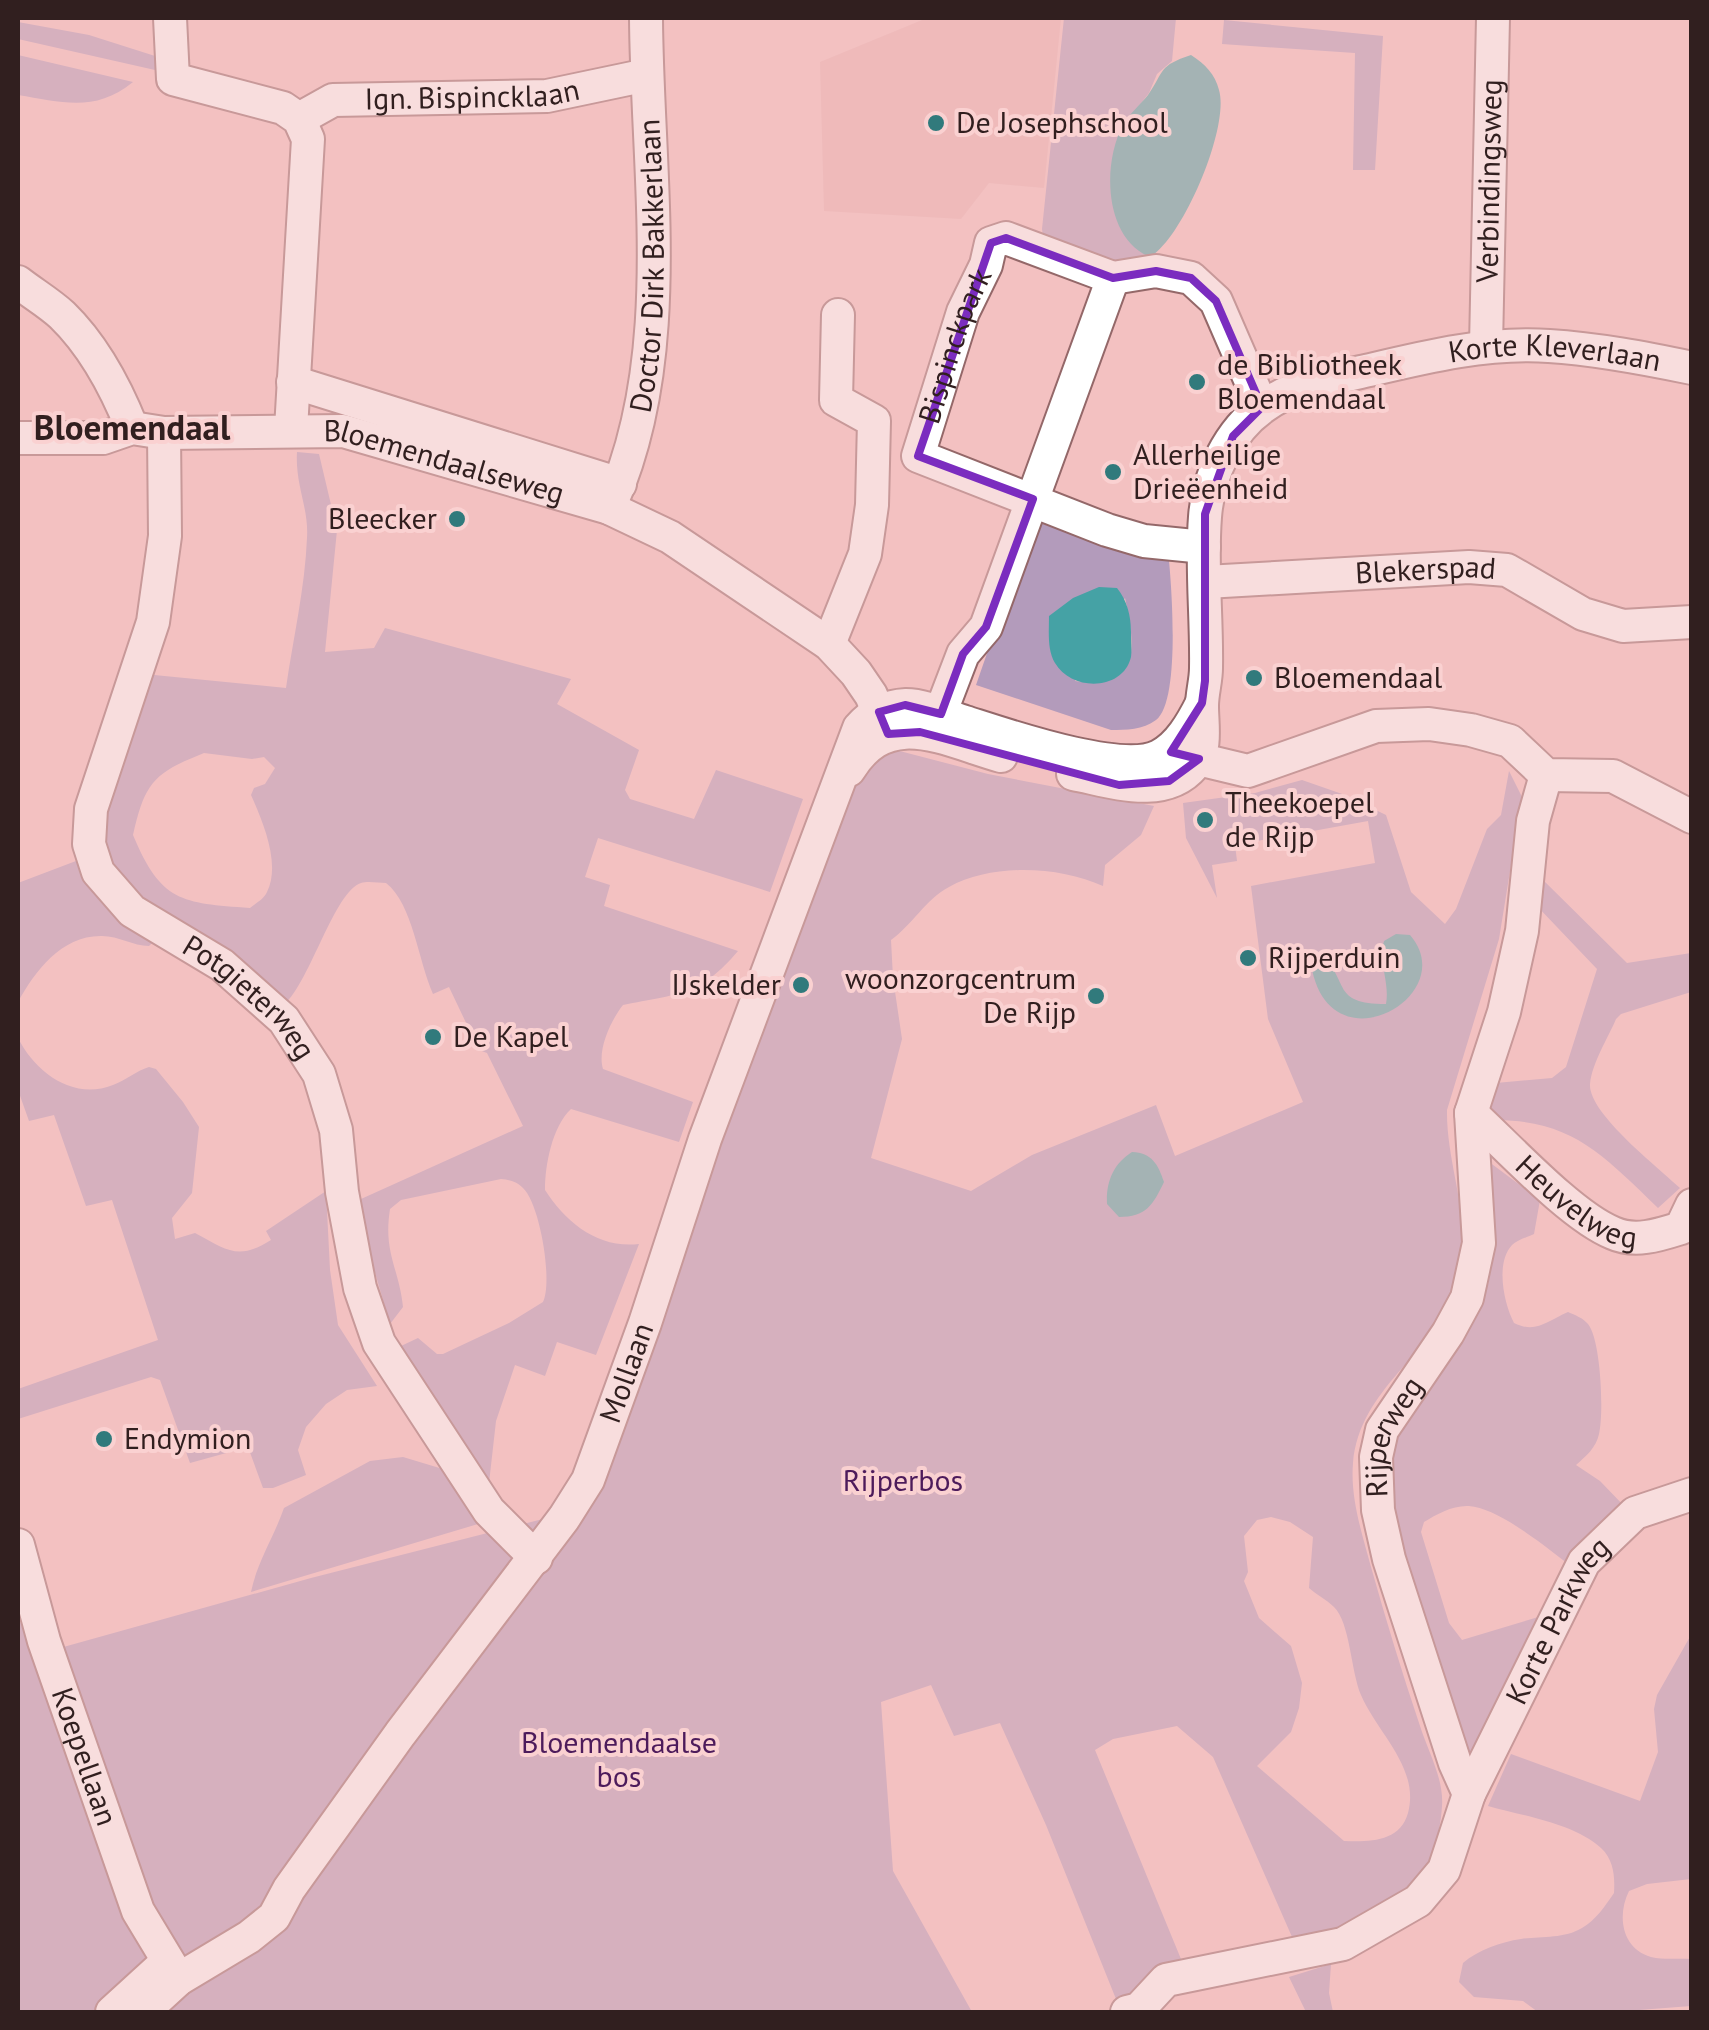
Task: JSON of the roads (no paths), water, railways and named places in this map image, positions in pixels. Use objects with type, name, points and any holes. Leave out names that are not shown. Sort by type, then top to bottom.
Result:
[{"type":"street","points":[[170,18],[172,79],[283,108],[299,119],[308,148],[300,260],[321,262],[304,386],[292,430]]},
{"type":"street","name":"Doctor Dirk Bakkerlaan","points":[[614,496],[636,427],[648,354],[652,278],[646,18]]},
{"type":"street","name":"Verbindingsweg","points":[[1486,346],[1494,18]]},
{"type":"street","name":"Ign. Bispincklaan","points":[[299,119],[333,100],[547,96],[647,75]]},
{"type":"street","name":"Bispinckpark","points":[[1204,548],[1144,541],[918,456],[964,312],[986,265],[991,243],[1006,238],[1113,278],[1156,271],[1191,278],[1216,301],[1262,407]]},
{"type":"street","points":[[940,714],[963,654],[986,628],[1113,278]]},
{"type":"street","points":[[18,282],[62,315],[148,430]]},
{"type":"street","points":[[829,644],[865,554],[873,500],[874,422],[836,400],[838,315]]},
{"type":"street","name":"Korte Kleverlaan","points":[[1199,759],[1206,672],[1204,514],[1214,471],[1233,436],[1262,407],[1319,382],[1486,346],[1563,347],[1692,368]]},
{"type":"street","name":"Bloemendaalseweg","points":[[304,386],[614,496],[829,644],[856,673],[883,723]]},
{"type":"street","name":"Bloemendaalseweg","points":[[18,438],[103,438],[148,430],[343,431],[614,496]]},
{"type":"street","name":"Potgieterweg","points":[[148,430],[163,553],[152,622],[91,809],[89,844],[98,872],[132,911],[222,965],[284,1020],[319,1074],[336,1130],[342,1192],[360,1288],[379,1343],[490,1511],[536,1558]]},
{"type":"street","name":"Blekerspad","points":[[1206,582],[1488,568],[1507,570],[1583,614],[1623,626],[1692,622]]},
{"type":"street","points":[[883,723],[905,705],[1009,736],[1124,762],[1146,760],[1166,751],[1183,735],[1202,703]]},
{"type":"street","points":[[883,723],[1119,785],[1144,786],[1168,781],[1186,773],[1199,759]]},
{"type":"street","name":"Mollaan","points":[[112,2012],[289,1889],[400,1734],[536,1558],[588,1480],[646,1324],[706,1139],[859,728],[883,723]]},
{"type":"street","points":[[1166,751],[1248,771],[1376,726],[1429,724],[1510,741],[1546,775],[1613,776],[1692,816]]},
{"type":"street","name":"Rijperweg","points":[[1469,1794],[1455,1763],[1390,1559],[1378,1510],[1376,1457],[1382,1430],[1468,1298],[1478,1244],[1472,1113],[1504,1012],[1522,932],[1533,821],[1546,775]]},
{"type":"street","name":"Heuvelweg","points":[[1472,1113],[1576,1209],[1614,1234],[1647,1238],[1681,1228],[1692,1205]]},
{"type":"street","name":"Korte Parkweg","points":[[1469,1794],[1584,1562],[1634,1514],[1692,1494]]},
{"type":"street","name":"Koepellaan","points":[[18,1545],[44,1641],[138,1911],[173,1971]]},
{"type":"street","points":[[1135,2011],[1166,1980],[1343,1944],[1418,1901],[1444,1870],[1469,1794]]},
{"type":"street","name":"Mollaan","points":[[143,2012],[173,1971]]},
{"type":"water","points":[[1191,55],[1209,70],[1217,84],[1221,107],[1218,129],[1189,206],[1163,246],[1150,257],[1123,234],[1116,217],[1111,198],[1112,159],[1116,141],[1131,113],[1164,70]]},
{"type":"water","points":[[1099,587],[1117,588],[1126,603],[1131,657],[1118,676],[1096,684],[1084,683],[1063,672],[1052,658],[1049,616],[1073,598]]},
{"type":"water","points":[[1396,934],[1410,935],[1422,958],[1419,980],[1406,999],[1387,1013],[1364,1018],[1341,1014],[1322,996],[1311,964],[1320,953],[1349,996],[1386,1004],[1384,941]]},
{"type":"water","points":[[1132,1152],[1153,1161],[1164,1182],[1147,1208],[1136,1215],[1119,1217],[1107,1204],[1108,1188],[1115,1168]]},
{"type":"place","name":"De Josephschool","points":[[936,123]]},
{"type":"place","name":"de Bibliotheek Bloemendaal","points":[[1197,382]]},
{"type":"place","name":"Allerheilige Drieëenheid","points":[[1113,472]]},
{"type":"place","name":"Bleecker","points":[[457,519]]},
{"type":"place","name":"Bloemendaal","points":[[1254,678]]},
{"type":"place","name":"Theekoepel de Rijp","points":[[1205,820]]},
{"type":"place","name":"Rijperduin","points":[[1248,958]]},
{"type":"place","name":"IJskelder","points":[[801,985]]},
{"type":"place","name":"woonzorgcentrum De Rijp","points":[[1096,996]]},
{"type":"place","name":"De Kapel","points":[[433,1037]]},
{"type":"place","name":"Endymion","points":[[104,1439]]},
{"type":"district","name":"Bloemendaal","points":[[132,428]]},
{"type":"park label","name":"Rijperbos","points":[[903,1481]]},
{"type":"park label","name":"Bloemendaalse bos","points":[[619,1760]]}]
